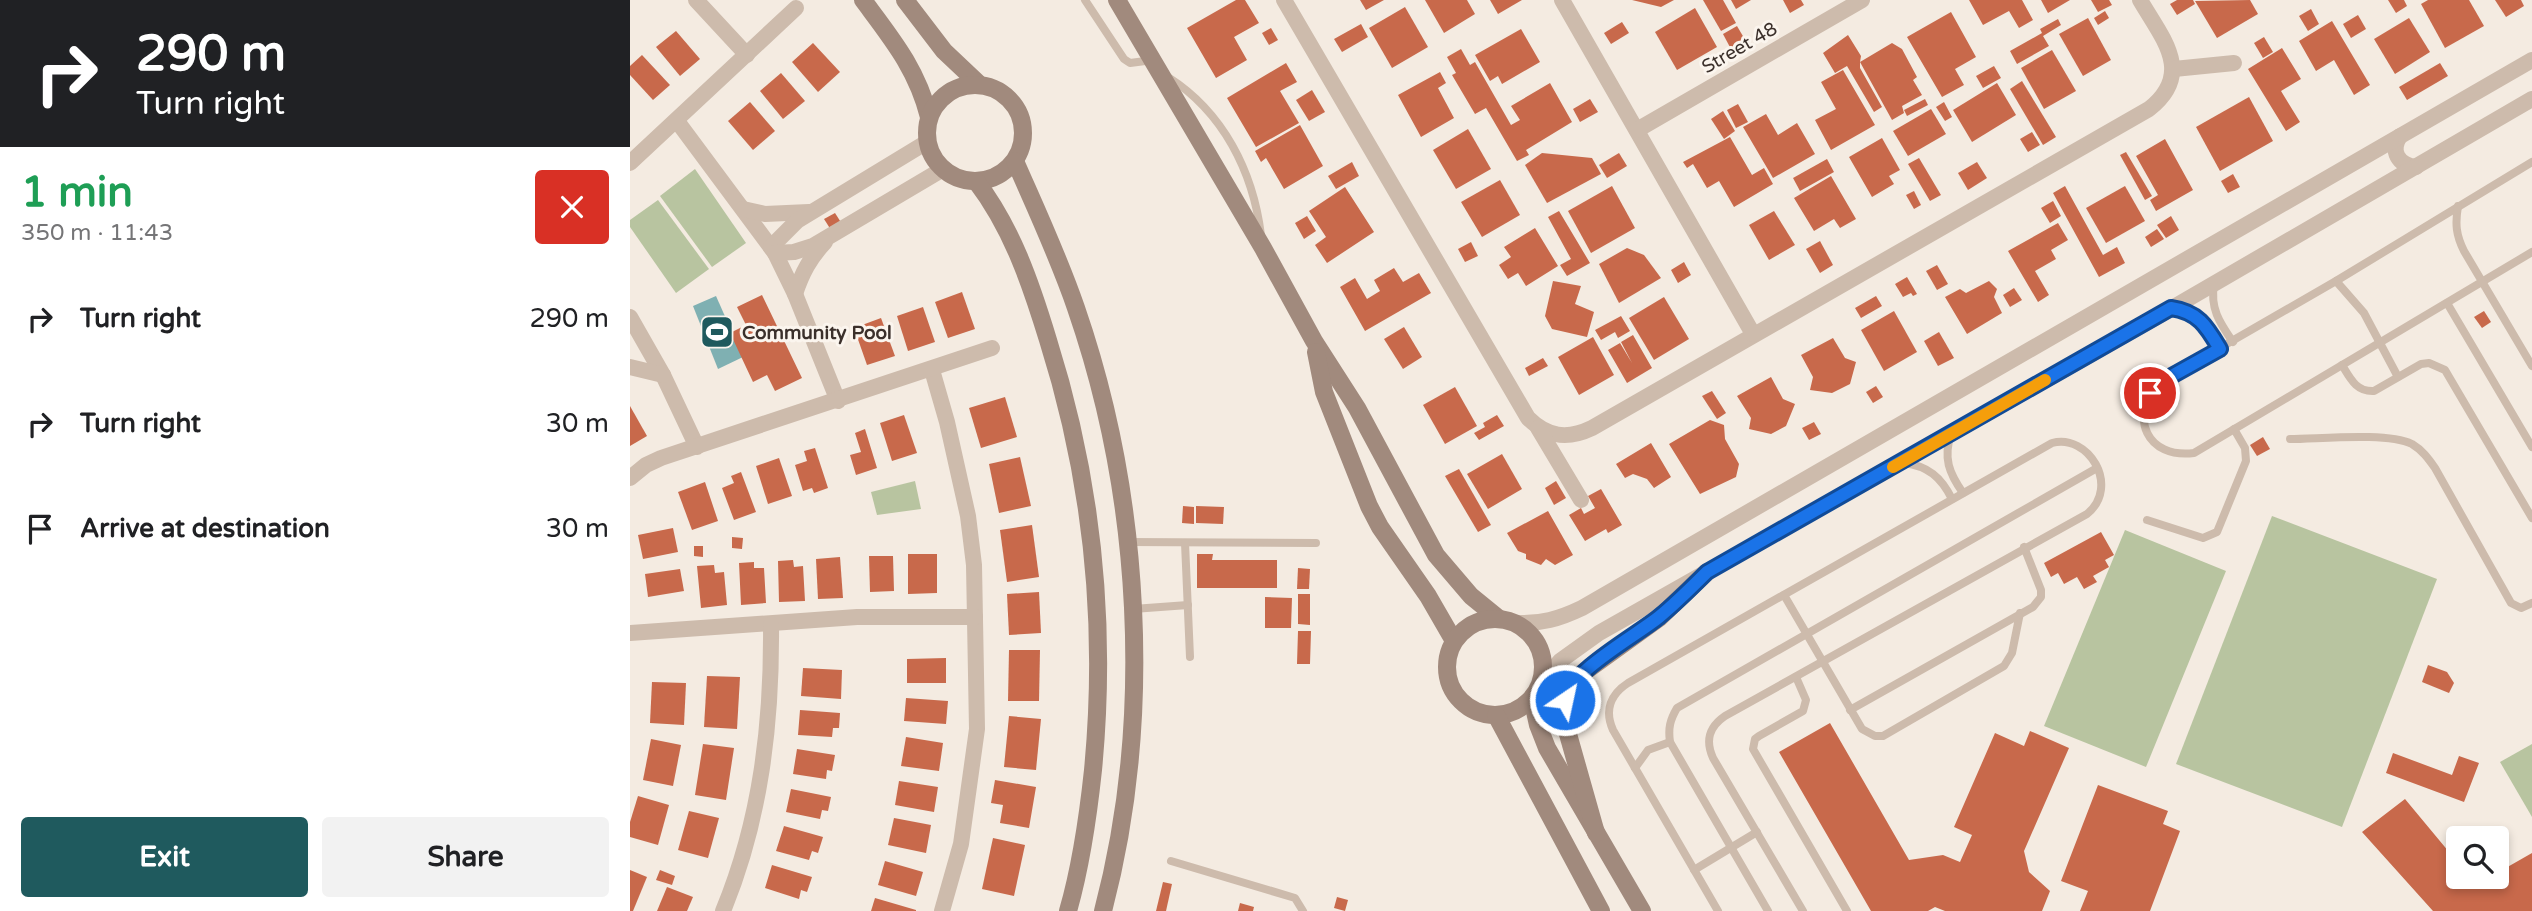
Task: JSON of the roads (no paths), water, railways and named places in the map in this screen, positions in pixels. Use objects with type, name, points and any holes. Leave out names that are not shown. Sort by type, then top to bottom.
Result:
[{"type":"street","points":[[696,0],[747,55]]},
{"type":"street","points":[[863,0],[913,70],[923,92],[929,117],[927,142],[930,152],[943,169],[952,176],[976,181],[991,178],[1004,172],[1015,160],[1022,145],[1023,129],[1019,113],[1010,99],[996,89],[980,85],[955,89],[935,105],[929,117]]},
{"type":"street","points":[[905,0],[944,51],[980,85]]},
{"type":"street","points":[[1117,0],[1263,248],[1314,341],[1357,408],[1436,555],[1463,588],[1498,618]]},
{"type":"street","points":[[1284,0],[1528,418],[1538,428],[1581,500]]},
{"type":"street","points":[[1562,0],[1753,334]]},
{"type":"street","name":"Street 48","points":[[1637,130],[1862,0]]},
{"type":"street","points":[[1538,428],[1558,436],[1579,435],[2162,99],[2171,85],[2174,69],[2171,55],[2140,0]]},
{"type":"street","points":[[630,163],[796,8]]},
{"type":"street","points":[[2532,60],[1582,608],[1561,618],[1539,623],[1516,623],[1498,618],[1481,620],[1466,628],[1454,641],[1447,660],[1449,680],[1458,698],[1474,710],[1496,715],[1521,707],[1560,661],[1579,646],[2532,99]]},
{"type":"street","points":[[2174,69],[2234,63]]},
{"type":"street","points":[[677,121],[773,250],[795,294],[838,401]]},
{"type":"street","points":[[2400,136],[2395,150],[2397,157],[2408,166],[2416,167]]},
{"type":"street","points":[[773,250],[783,233],[811,212],[927,142]]},
{"type":"street","points":[[1015,160],[1076,308],[1116,463],[1128,542],[1133,609],[1134,701],[1126,792],[1111,883],[1103,911]]},
{"type":"street","points":[[773,250],[794,252],[813,246],[943,169]]},
{"type":"street","points":[[976,181],[1006,226],[1042,320],[1079,452],[1092,539],[1098,626],[1098,718],[1089,809],[1068,911]]},
{"type":"street","points":[[844,193],[859,220]]},
{"type":"street","points":[[743,209],[765,214],[811,212]]},
{"type":"street","points":[[795,294],[808,262],[830,237]]},
{"type":"street","points":[[631,319],[637,345],[663,375],[697,447]]},
{"type":"street","points":[[1314,341],[1324,392],[1369,506],[1454,641]]},
{"type":"street","points":[[630,478],[646,465],[661,458],[992,348]]},
{"type":"street","points":[[630,367],[663,375]]},
{"type":"street","points":[[932,370],[947,422],[968,516],[974,565],[975,617],[977,729],[961,844],[942,911]]},
{"type":"street","points":[[1596,833],[1564,720],[1566,694],[1580,675],[1659,618],[1707,572]]},
{"type":"street","points":[[630,633],[857,617],[975,617]]},
{"type":"street","points":[[1516,623],[1530,633],[1540,648],[1544,665],[1536,690],[1538,725],[1547,748],[1642,911]]},
{"type":"street","points":[[723,911],[749,835],[761,783],[771,690],[771,624]]},
{"type":"street","points":[[1496,715],[1601,911]]},
{"type":"lane","points":[[1086,0],[1124,59],[1130,63],[1156,66],[1207,108],[1225,132],[1240,158],[1251,186],[1259,215],[1263,248]]},
{"type":"lane","points":[[2532,162],[2336,281],[2159,383],[2145,404],[2143,418],[2146,431],[2153,442],[2165,451],[2179,455],[2194,453],[2532,252]]},
{"type":"lane","points":[[2458,206],[2455,221],[2457,236],[2532,366]]},
{"type":"lane","points":[[2336,281],[2364,313],[2398,377]]},
{"type":"lane","points":[[2215,282],[2212,297],[2214,311],[2233,342]]},
{"type":"lane","points":[[2446,303],[2532,447]]},
{"type":"lane","points":[[2171,308],[2184,310],[2204,323],[2220,349]]},
{"type":"lane","points":[[2342,365],[2358,388],[2366,391],[2374,391],[2421,364],[2438,365],[2445,370],[2532,519]]},
{"type":"lane","points":[[2147,520],[2203,538],[2217,532],[2246,461],[2245,448],[2234,429]]},
{"type":"lane","points":[[1951,434],[1946,449],[1947,465],[1963,493]]},
{"type":"lane","points":[[2290,439],[2392,439],[2414,445],[2426,455],[2514,607],[2521,608],[2532,603]]},
{"type":"lane","points":[[1718,911],[1609,723],[1608,708],[1615,694],[1628,683],[2052,443],[2060,441],[2077,444],[2102,477],[2101,498],[2087,514],[2024,547],[1717,722],[1708,739],[1713,758],[1803,911]]},
{"type":"lane","points":[[1901,462],[1918,465],[1933,472],[1952,499]]},
{"type":"lane","points":[[1768,911],[1670,742],[1668,730],[1677,709],[2097,468]]},
{"type":"lane","points":[[1128,542],[1316,544]]},
{"type":"lane","points":[[1185,543],[1190,657]]},
{"type":"lane","points":[[1850,710],[2038,602],[2041,590],[2024,547]]},
{"type":"lane","points":[[1784,594],[1862,729],[1875,736],[1883,736],[2004,666],[2012,653],[2020,613]]},
{"type":"lane","points":[[1133,609],[1188,605]]},
{"type":"lane","points":[[1796,677],[1806,701],[1803,711],[1755,739],[1753,749],[1847,911]]},
{"type":"lane","points":[[1635,768],[1648,750],[1670,742]]},
{"type":"lane","points":[[1694,870],[1757,832]]},
{"type":"lane","points":[[1171,861],[1295,898],[1303,911]]},
{"type":"water","name":"Community Pool","points":[[716,296],[743,357],[718,369],[693,306]]},
{"type":"place","name":"Community Pool","points":[[717,332]]}]
